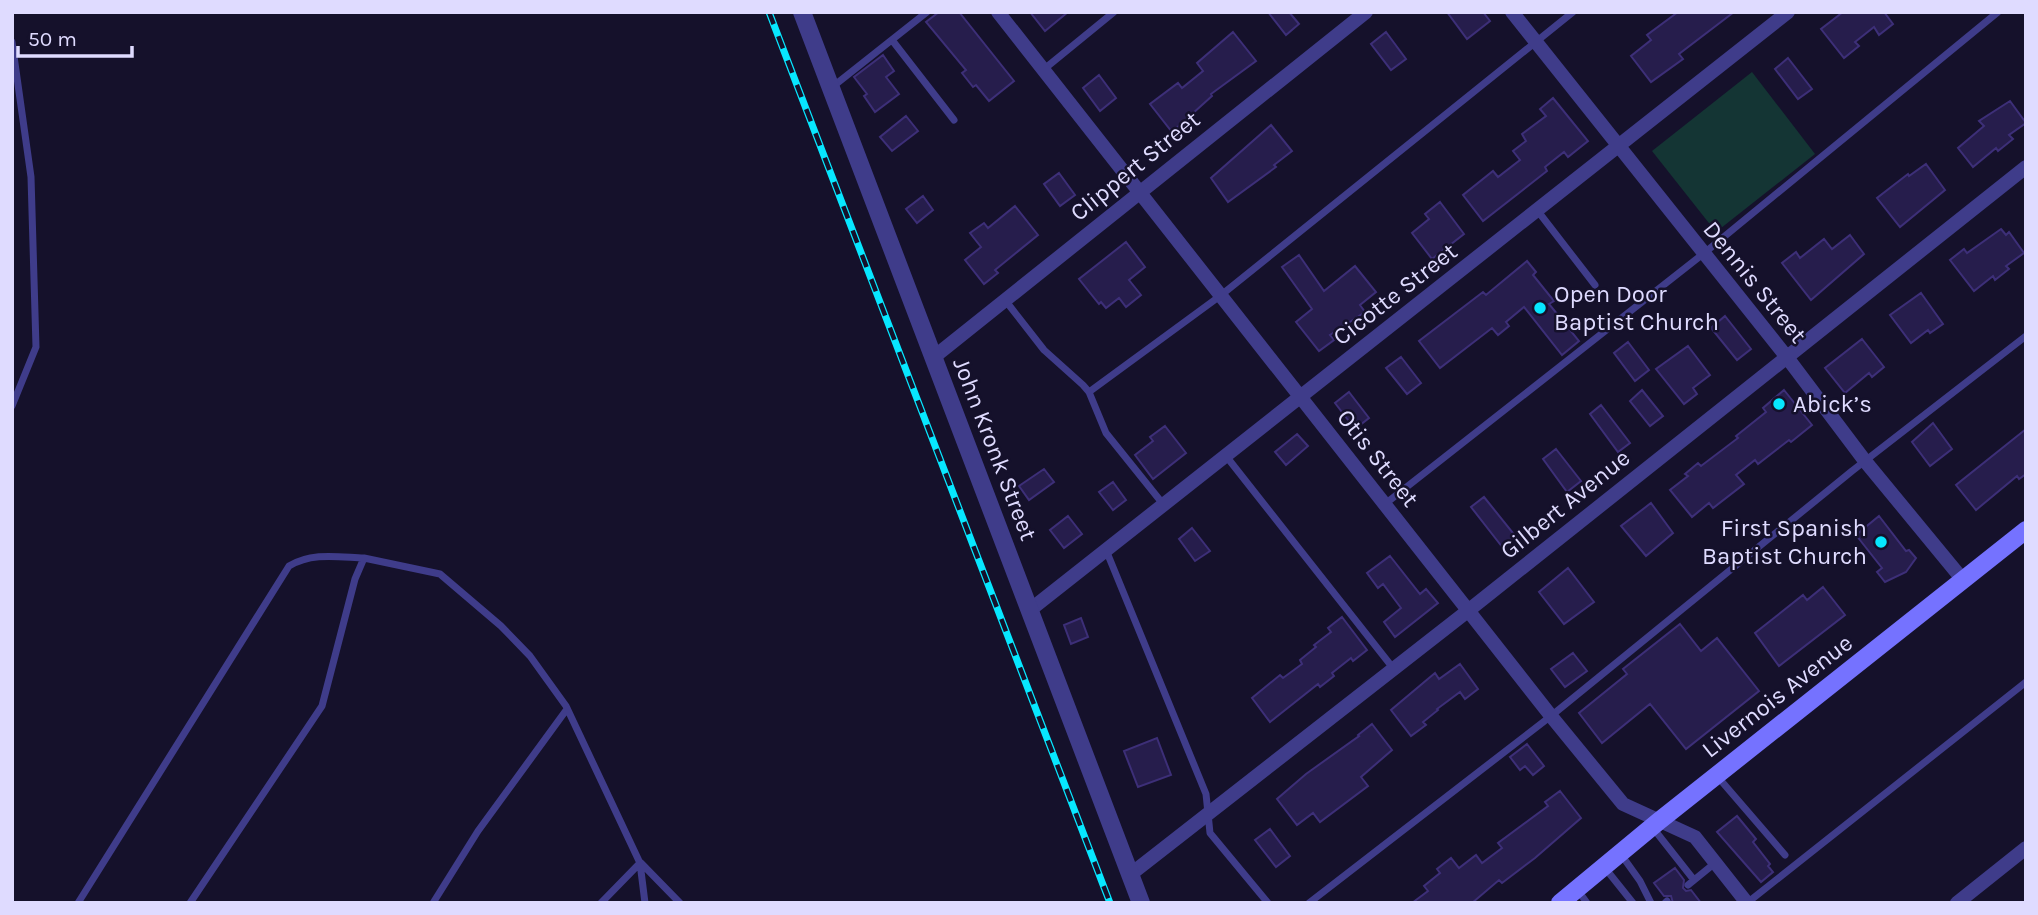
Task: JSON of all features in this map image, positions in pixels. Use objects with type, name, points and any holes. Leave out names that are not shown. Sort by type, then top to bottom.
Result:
[{"type":"main road","name":"Livernois Avenue","points":[[1560,903],[1582,896],[1604,866],[2026,530]]},
{"type":"street","name":"John Kronk Street","points":[[802,12],[1141,903]]},
{"type":"street","name":"Otis Street","points":[[998,12],[1550,716],[1623,804],[1656,824],[1695,837],[1747,903]]},
{"type":"street","name":"Clippert Street","points":[[934,357],[1366,12]]},
{"type":"street","name":"Dennis Street","points":[[1512,12],[1786,356],[1864,461],[1963,580]]},
{"type":"street","name":"Cicotte Street","points":[[1030,610],[1788,12]]},
{"type":"street","name":"Gilbert Avenue","points":[[1130,874],[1469,610],[2026,167]]},
{"type":"street","points":[[1956,903],[2026,848]]},
{"type":"lane","points":[[830,88],[926,12]]},
{"type":"lane","points":[[1043,70],[1114,12]]},
{"type":"lane","points":[[1089,392],[1220,296],[1573,12]]},
{"type":"lane","points":[[1385,504],[1703,254],[1998,12]]},
{"type":"lane","points":[[892,40],[954,120]]},
{"type":"lane","points":[[12,42],[31,177],[36,347],[12,406]]},
{"type":"lane","points":[[1537,210],[1595,285]]},
{"type":"lane","points":[[1005,300],[1044,350],[1055,362],[1074,374],[1089,392],[1106,433],[1163,504]]},
{"type":"lane","points":[[1309,903],[1550,716],[1864,461],[2026,336]]},
{"type":"lane","points":[[1226,455],[1393,668]]},
{"type":"lane","points":[[1106,549],[1206,794],[1210,833],[1268,903]]},
{"type":"lane","points":[[78,903],[289,566],[302,558],[322,556],[364,558],[440,574],[501,626],[530,656],[567,709],[640,863],[645,903]]},
{"type":"lane","points":[[190,903],[322,706],[355,579],[364,558]]},
{"type":"lane","points":[[1747,903],[2026,682]]},
{"type":"lane","points":[[433,903],[478,831],[567,709]]},
{"type":"lane","points":[[1717,775],[1785,855]]},
{"type":"lane","points":[[1656,824],[1691,882],[1715,863]]},
{"type":"lane","points":[[1620,853],[1640,881],[1651,903]]},
{"type":"lane","points":[[601,903],[640,863]]},
{"type":"lane","points":[[640,863],[680,903]]},
{"type":"lane","points":[[1604,866],[1633,903]]},
{"type":"green space","points":[[1752,72],[1815,154],[1716,232],[1652,151]]},
{"type":"building","points":[[939,12],[959,12],[1014,81],[989,101],[976,85],[973,87],[962,73],[966,70],[926,22]]},
{"type":"building","points":[[1030,12],[1068,12],[1045,31]]},
{"type":"building","points":[[1268,12],[1289,12],[1299,24],[1286,35]]},
{"type":"building","points":[[1447,12],[1483,12],[1490,21],[1467,39]]},
{"type":"building","points":[[1678,12],[1734,12],[1679,54],[1683,59],[1651,82],[1631,56],[1651,40],[1647,35]]},
{"type":"building","points":[[1843,12],[1884,12],[1893,24],[1879,35],[1874,27],[1855,42],[1859,46],[1844,58],[1821,29]]},
{"type":"building","points":[[1233,32],[1256,61],[1211,94],[1212,96],[1172,132],[1150,104],[1178,83],[1182,88],[1203,71],[1197,63]]},
{"type":"building","points":[[1386,32],[1406,59],[1391,70],[1371,44]]},
{"type":"building","points":[[883,55],[894,71],[886,77],[899,94],[875,112],[864,96],[867,94],[854,77]]},
{"type":"building","points":[[1788,58],[1812,89],[1798,99],[1775,69]]},
{"type":"building","points":[[1099,75],[1116,98],[1100,111],[1083,88]]},
{"type":"building","points":[[1553,98],[1588,141],[1568,157],[1564,152],[1545,167],[1547,171],[1483,221],[1463,195],[1493,171],[1498,177],[1520,160],[1513,151],[1526,141],[1522,134],[1546,116],[1540,109]]},
{"type":"building","points":[[2010,101],[2026,123],[2009,135],[2013,139],[1998,151],[1996,148],[1973,167],[1958,148],[1984,126],[1979,121]]},
{"type":"building","points":[[906,116],[918,131],[892,151],[880,137]]},
{"type":"building","points":[[1271,125],[1292,151],[1274,165],[1276,167],[1228,202],[1211,178]]},
{"type":"building","points":[[1926,164],[1945,190],[1900,227],[1877,198]]},
{"type":"building","points":[[1059,173],[1075,195],[1060,206],[1044,184]]},
{"type":"building","points":[[923,196],[933,210],[917,223],[906,209]]},
{"type":"building","points":[[1440,202],[1464,234],[1432,259],[1412,233],[1429,219],[1425,214]]},
{"type":"building","points":[[1015,206],[1038,235],[995,270],[998,273],[984,284],[965,260],[981,247],[970,233],[984,223],[988,228]]},
{"type":"building","points":[[2001,229],[2006,235],[2009,232],[2024,253],[2006,266],[2009,269],[1995,280],[1993,276],[1974,291],[1950,260],[1964,249],[1967,253]]},
{"type":"building","points":[[1850,235],[1864,254],[1811,300],[1782,263],[1796,252],[1800,258],[1824,239],[1832,249]]},
{"type":"building","points":[[1126,242],[1145,267],[1129,280],[1141,295],[1126,307],[1119,298],[1106,308],[1101,302],[1099,304],[1079,279]]},
{"type":"building","points":[[1299,255],[1324,291],[1355,266],[1376,292],[1360,305],[1365,312],[1330,335],[1334,340],[1319,351],[1296,322],[1312,309],[1282,267]]},
{"type":"building","points":[[1527,261],[1536,272],[1533,275],[1554,301],[1549,304],[1579,341],[1562,355],[1524,307],[1506,322],[1509,326],[1498,335],[1492,328],[1440,368],[1419,341],[1483,292],[1486,295]]},
{"type":"building","points":[[1921,293],[1943,324],[1930,333],[1928,330],[1911,343],[1890,315]]},
{"type":"building","points":[[1725,316],[1751,349],[1737,360],[1711,328]]},
{"type":"building","points":[[1862,339],[1884,367],[1872,377],[1869,373],[1845,393],[1825,368]]},
{"type":"building","points":[[1628,342],[1649,370],[1635,381],[1614,353]]},
{"type":"building","points":[[1688,346],[1710,375],[1693,388],[1697,394],[1684,404],[1656,369]]},
{"type":"building","points":[[1401,357],[1421,383],[1407,394],[1386,368]]},
{"type":"building","points":[[1642,390],[1663,416],[1650,426],[1630,401]]},
{"type":"building","points":[[1784,390],[1812,425],[1758,464],[1755,460],[1736,475],[1744,484],[1713,508],[1709,503],[1692,517],[1670,490],[1688,476],[1685,474],[1698,463],[1701,466],[1738,438],[1736,436],[1766,412],[1763,408]]},
{"type":"building","points":[[1349,392],[1369,418],[1355,429],[1335,403]]},
{"type":"building","points":[[1601,405],[1630,443],[1618,452],[1590,414]]},
{"type":"building","points":[[1933,423],[1952,449],[1930,466],[1912,442]]},
{"type":"building","points":[[1165,426],[1186,453],[1153,479],[1135,455],[1153,441],[1150,437]]},
{"type":"building","points":[[2026,429],[2026,474],[2019,479],[2017,476],[1976,510],[1956,485]]},
{"type":"building","points":[[1297,434],[1308,446],[1286,465],[1275,452]]},
{"type":"building","points":[[1556,449],[1581,481],[1567,492],[1543,459]]},
{"type":"building","points":[[1044,469],[1054,482],[1029,500],[1019,486]]},
{"type":"building","points":[[1113,482],[1126,500],[1113,510],[1099,492]]},
{"type":"building","points":[[1484,497],[1517,538],[1503,548],[1471,507]]},
{"type":"building","points":[[1651,503],[1673,533],[1646,556],[1621,526]]},
{"type":"building","points":[[1068,516],[1082,534],[1064,548],[1050,530]]},
{"type":"building","name":"First Spanish Baptist Church","points":[[1879,516],[1906,551],[1909,550],[1916,558],[1906,572],[1885,582],[1877,572],[1882,568],[1856,535]]},
{"type":"building","points":[[1192,528],[1210,551],[1195,561],[1179,539]]},
{"type":"building","points":[[1390,556],[1420,594],[1426,589],[1438,603],[1395,637],[1384,622],[1401,608],[1383,584],[1378,588],[1367,573]]},
{"type":"building","points":[[1568,568],[1594,602],[1564,624],[1539,592]]},
{"type":"building","points":[[1823,587],[1845,615],[1779,666],[1755,633],[1803,595],[1807,600]]},
{"type":"building","points":[[1342,617],[1367,650],[1353,661],[1351,658],[1332,673],[1334,676],[1320,687],[1318,684],[1270,722],[1252,698],[1280,675],[1283,678],[1302,664],[1300,660],[1331,632],[1328,628]]},
{"type":"building","points":[[1081,618],[1088,637],[1071,644],[1064,625]]},
{"type":"building","points":[[1680,624],[1701,651],[1717,638],[1759,691],[1686,749],[1650,704],[1602,743],[1579,713],[1627,674],[1623,669]]},
{"type":"building","points":[[1573,653],[1587,671],[1565,687],[1551,669]]},
{"type":"building","points":[[1460,664],[1478,689],[1465,699],[1460,692],[1437,709],[1423,722],[1426,725],[1411,736],[1391,710],[1435,673],[1439,679]]},
{"type":"building","points":[[1372,724],[1392,750],[1361,777],[1368,786],[1320,822],[1313,813],[1297,825],[1277,799]]},
{"type":"building","points":[[1157,738],[1171,775],[1138,787],[1124,751]]},
{"type":"building","points":[[1527,744],[1544,766],[1533,775],[1525,766],[1520,770],[1510,757]]},
{"type":"building","points":[[1560,791],[1581,818],[1502,883],[1499,880],[1472,903],[1412,903],[1428,891],[1424,886],[1440,873],[1437,869],[1451,858],[1459,868],[1476,855],[1482,863],[1502,848],[1498,843],[1548,806],[1545,802]]},
{"type":"building","points":[[1737,816],[1756,839],[1753,842],[1773,872],[1761,882],[1717,832]]},
{"type":"building","points":[[1270,829],[1290,856],[1276,867],[1255,840]]},
{"type":"building","points":[[1675,868],[1684,880],[1683,888],[1686,891],[1691,890],[1701,903],[1673,903],[1671,896],[1664,896],[1654,883]]},
{"type":"railway","points":[[769,12],[1110,903]]},
{"type":"place","name":"Open Door Baptist Church","points":[[1540,308]]},
{"type":"place","name":"Abick’s","points":[[1779,404]]},
{"type":"place","name":"First Spanish Baptist Church","points":[[1881,542]]}]
